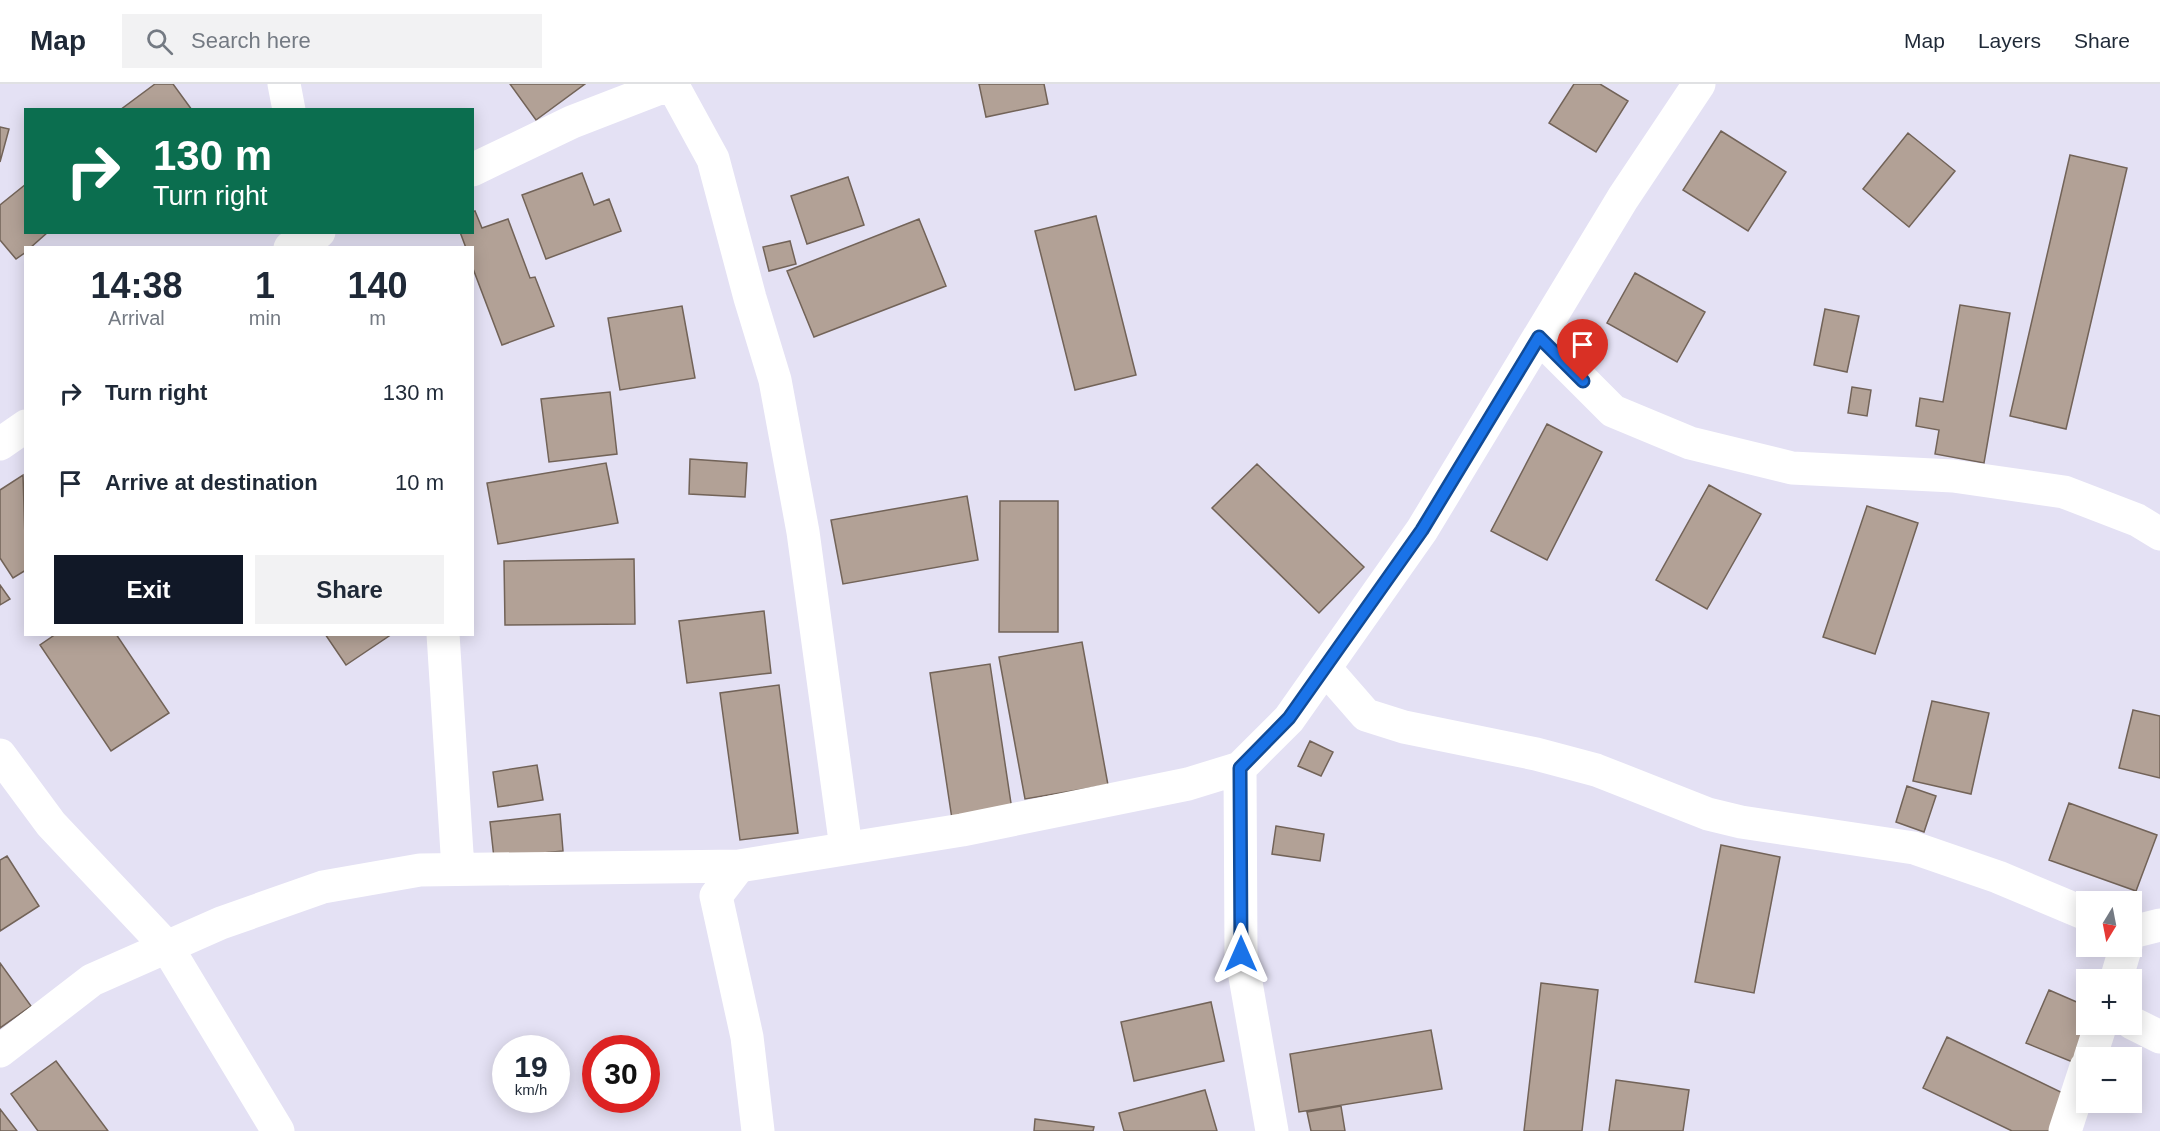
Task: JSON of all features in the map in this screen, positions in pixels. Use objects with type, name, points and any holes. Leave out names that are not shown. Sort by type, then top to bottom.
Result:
[{"type":"street","points":[[284,84],[289,108]]},
{"type":"street","points":[[474,169],[572,122],[671,84],[713,159],[750,298],[775,380],[803,532],[846,849]]},
{"type":"street","points":[[0,1051],[92,980],[221,923],[323,887],[420,870],[739,866],[962,830],[1188,784],[1240,768],[1289,718],[1422,530],[1623,198],[1699,84]]},
{"type":"street","points":[[1539,337],[1613,411],[1690,443],[1792,468],[1953,476],[2064,492],[2137,520],[2160,534]]},
{"type":"street","points":[[0,444],[24,427]]},
{"type":"street","points":[[443,636],[458,869]]},
{"type":"street","points":[[1325,668],[1366,715],[1404,727],[1536,754],[1596,770],[1708,814],[1742,822],[1914,848],[1998,877],[2076,910]]},
{"type":"street","points":[[0,755],[51,824],[166,947],[278,1131]]},
{"type":"street","points":[[1240,768],[1241,954],[1272,1131]]},
{"type":"street","points":[[739,866],[716,896],[747,1036],[758,1131]]},
{"type":"street","points":[[2142,930],[2160,925]]},
{"type":"street","points":[[2142,1028],[2160,1037]]},
{"type":"street","points":[[2065,1131],[2076,1097]]},
{"type":"building","points":[[155,84],[173,84],[191,108],[123,108]]},
{"type":"building","points":[[510,84],[585,84],[536,120]]},
{"type":"building","points":[[979,84],[1044,84],[1048,104],[986,117]]},
{"type":"building","points":[[1574,84],[1600,84],[1628,101],[1596,152],[1549,123]]},
{"type":"building","points":[[0,127],[9,129],[0,162]]},
{"type":"building","points":[[1721,131],[1786,172],[1748,231],[1683,190]]},
{"type":"building","points":[[1908,133],[1955,171],[1909,227],[1863,189]]},
{"type":"building","points":[[2070,155],[2127,168],[2066,429],[2010,416]]},
{"type":"building","points":[[582,173],[594,205],[609,199],[621,231],[546,259],[522,195]]},
{"type":"building","points":[[848,177],[864,225],[807,244],[791,196]]},
{"type":"building","points":[[24,186],[24,234],[46,234],[32,246],[24,246],[24,253],[16,259],[0,240],[0,205]]},
{"type":"building","points":[[474,211],[482,228],[508,219],[530,278],[535,277],[554,326],[502,345],[474,271],[474,246],[465,246],[461,234],[474,234]]},
{"type":"building","points":[[1096,216],[1136,375],[1075,390],[1035,231]]},
{"type":"building","points":[[919,219],[946,286],[814,337],[787,271]]},
{"type":"building","points":[[790,241],[796,264],[769,271],[763,247]]},
{"type":"building","points":[[1635,273],[1705,312],[1677,362],[1607,323]]},
{"type":"building","points":[[1960,305],[2010,313],[1984,463],[1935,454],[1939,430],[1916,426],[1920,398],[1943,402]]},
{"type":"building","points":[[682,306],[695,378],[620,390],[608,318]]},
{"type":"building","points":[[1825,309],[1859,316],[1847,372],[1814,365]]},
{"type":"building","points":[[1852,387],[1871,390],[1867,416],[1848,413]]},
{"type":"building","points":[[610,392],[617,454],[549,462],[541,399]]},
{"type":"building","points":[[1547,424],[1602,452],[1547,560],[1491,531]]},
{"type":"building","points":[[690,459],[747,463],[745,497],[689,494]]},
{"type":"building","points":[[606,463],[618,523],[498,544],[487,483]]},
{"type":"building","points":[[1257,464],[1364,567],[1319,613],[1212,508]]},
{"type":"building","points":[[23,475],[24,571],[13,578],[0,558],[0,490]]},
{"type":"building","points":[[1709,485],[1761,514],[1707,609],[1656,580]]},
{"type":"building","points":[[967,496],[978,560],[843,584],[831,520]]},
{"type":"building","points":[[1000,501],[1058,501],[1058,632],[999,632]]},
{"type":"building","points":[[1867,506],[1918,523],[1875,654],[1823,637]]},
{"type":"building","points":[[634,559],[635,624],[505,625],[504,561]]},
{"type":"building","points":[[0,585],[10,599],[0,605]]},
{"type":"building","points":[[764,611],[771,673],[687,683],[679,621]]},
{"type":"building","points":[[53,636],[117,636],[169,713],[111,751],[40,645]]},
{"type":"building","points":[[326,636],[389,636],[346,665]]},
{"type":"building","points":[[1082,642],[1108,785],[1025,799],[999,657]]},
{"type":"building","points":[[990,664],[1012,810],[952,819],[930,673]]},
{"type":"building","points":[[779,685],[798,833],[740,840],[720,693]]},
{"type":"building","points":[[1932,701],[1989,713],[1971,794],[1913,781]]},
{"type":"building","points":[[2133,710],[2160,716],[2160,778],[2119,768]]},
{"type":"building","points":[[1310,741],[1333,752],[1321,776],[1298,766]]},
{"type":"building","points":[[537,765],[543,800],[498,807],[493,772]]},
{"type":"building","points":[[1907,786],[1936,796],[1924,832],[1896,822]]},
{"type":"building","points":[[2069,803],[2157,835],[2136,891],[2049,860]]},
{"type":"building","points":[[560,814],[563,851],[494,858],[490,822]]},
{"type":"building","points":[[1276,826],[1324,834],[1320,861],[1272,854]]},
{"type":"building","points":[[1721,845],[1780,857],[1754,993],[1695,982]]},
{"type":"building","points":[[7,856],[39,906],[0,931],[0,860]]},
{"type":"building","points":[[0,963],[31,1006],[0,1028]]},
{"type":"building","points":[[1541,983],[1598,990],[1582,1131],[1524,1131]]},
{"type":"building","points":[[2049,990],[2076,1002],[2076,1035],[2083,1035],[2080,1047],[2076,1047],[2075,1063],[2026,1043]]},
{"type":"building","points":[[1211,1002],[1224,1061],[1134,1081],[1121,1022]]},
{"type":"building","points":[[1431,1030],[1442,1089],[1299,1112],[1290,1054]]},
{"type":"building","points":[[1947,1037],[2069,1096],[2053,1131],[2012,1131],[1923,1088]]},
{"type":"building","points":[[56,1061],[108,1131],[38,1131],[11,1094]]},
{"type":"building","points":[[1616,1080],[1689,1090],[1683,1131],[1609,1131]]},
{"type":"building","points":[[1205,1090],[1217,1131],[1124,1131],[1119,1113]]},
{"type":"building","points":[[1341,1106],[1345,1131],[1311,1131],[1307,1112]]},
{"type":"building","points":[[0,1109],[17,1131],[0,1131]]},
{"type":"building","points":[[1035,1119],[1094,1127],[1093,1131],[1034,1131]]},
{"type":"route","points":[[1241,954],[1240,768],[1289,718],[1422,530],[1539,337],[1583,381]]}]
